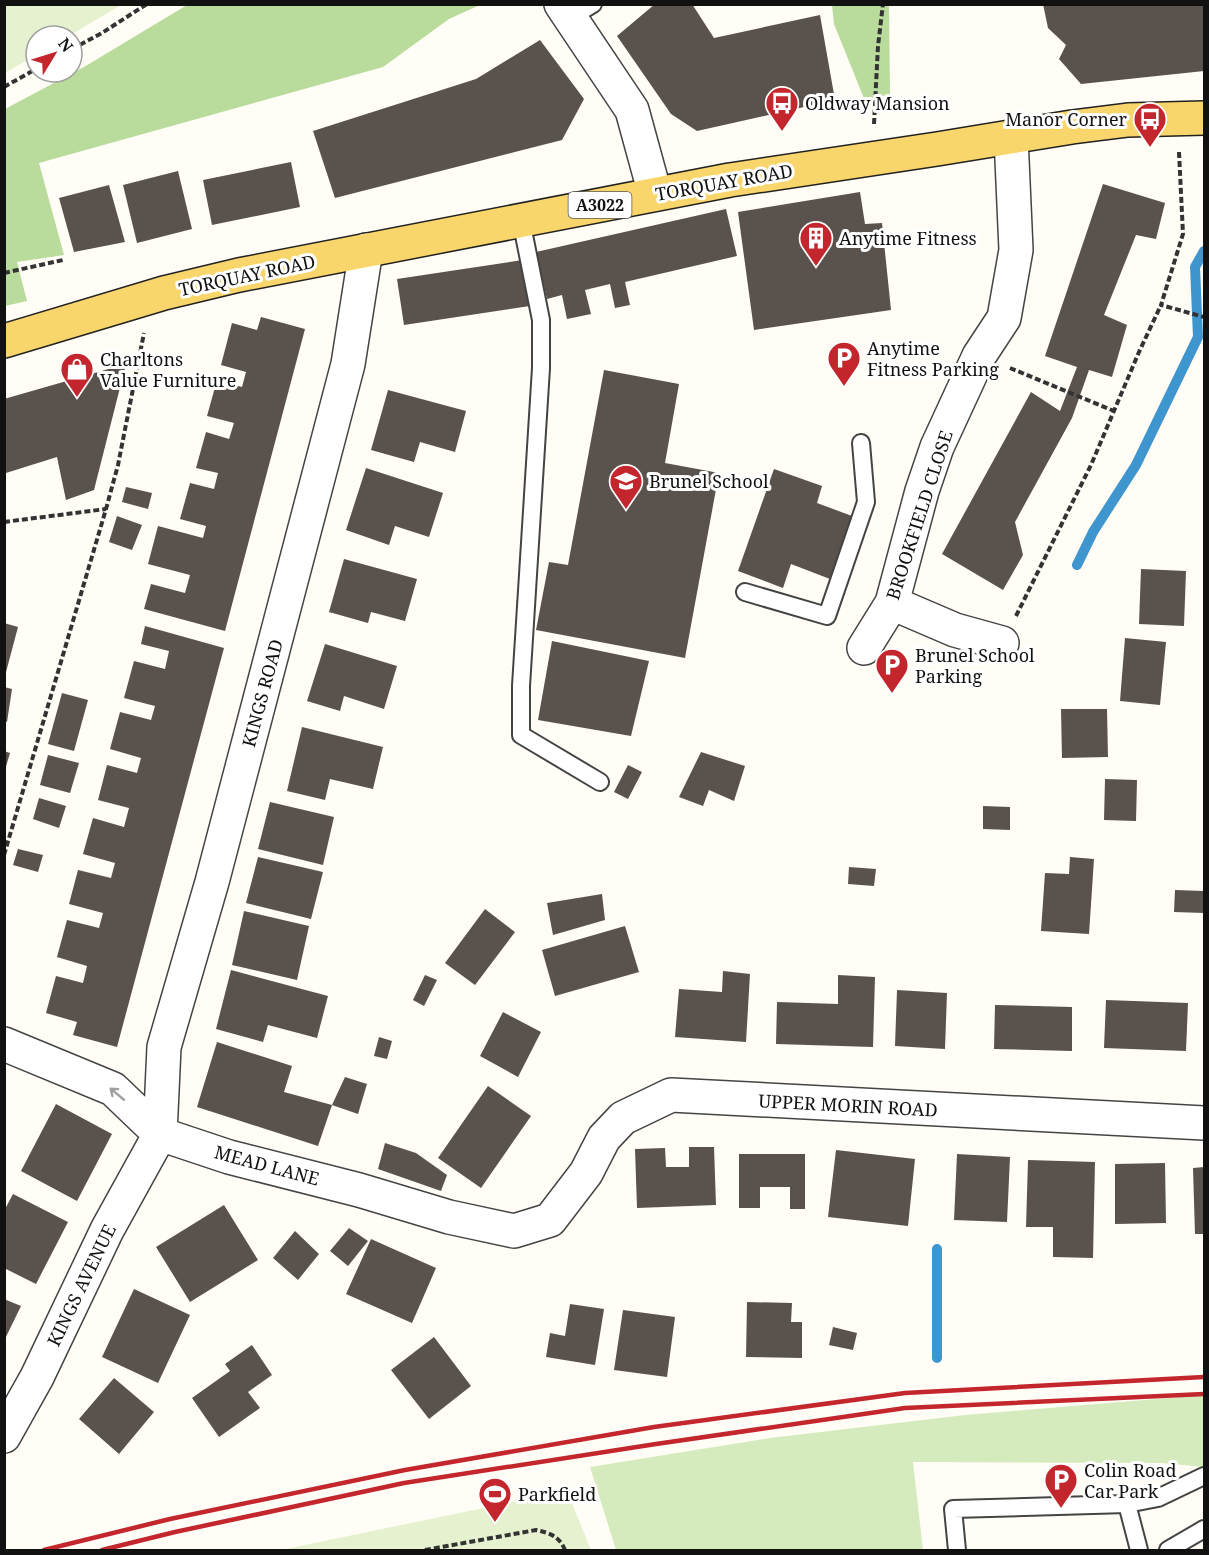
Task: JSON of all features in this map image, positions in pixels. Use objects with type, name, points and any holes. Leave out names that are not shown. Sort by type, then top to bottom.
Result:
[{"type":"main road","name":"TORQUAY ROAD","points":[[4,341],[151,297],[238,276],[730,180],[1128,120],[1191,118]]},
{"type":"street","points":[[575,9],[632,110],[655,195]]},
{"type":"street","name":"BROOKFIELD CLOSE","points":[[864,648],[892,603],[922,491],[937,447],[979,356],[1004,318],[1016,250],[1011,137]]},
{"type":"street","name":"KINGS ROAD","points":[[160,1134],[164,1047],[215,872],[348,364],[366,250]]},
{"type":"street","points":[[892,603],[955,630],[1002,643]]},
{"type":"street","name":"MEAD LANE","points":[[4,1044],[113,1089],[160,1134],[229,1157],[359,1190],[449,1217],[514,1231],[550,1221]]},
{"type":"street","name":"UPPER MORIN ROAD","points":[[550,1221],[586,1173],[603,1138],[623,1118],[671,1095],[1204,1123]]},
{"type":"street","name":"KINGS AVENUE","points":[[4,1436],[37,1377],[107,1230],[160,1134]]},
{"type":"lane","points":[[521,220],[541,320],[533,520],[521,686],[522,735],[600,782]]},
{"type":"lane","points":[[746,592],[827,616],[866,502],[861,443]]},
{"type":"lane","points":[[957,1551],[953,1509],[1127,1504],[1158,1498],[1204,1476]]},
{"type":"lane","points":[[1127,1504],[1139,1551]]},
{"type":"lane","points":[[1168,1551],[1204,1529]]},
{"type":"path","points":[[84,43],[147,4]]},
{"type":"path","points":[[872,158],[878,46],[883,4]]},
{"type":"path","points":[[4,87],[24,76]]},
{"type":"path","points":[[1002,643],[1091,465],[1161,305],[1183,234],[1191,118]]},
{"type":"path","points":[[4,273],[63,260]]},
{"type":"path","points":[[4,855],[118,465],[151,297]]},
{"type":"path","points":[[1161,305],[1204,317]]},
{"type":"path","points":[[979,356],[1114,411]]},
{"type":"path","points":[[4,522],[106,509]]},
{"type":"path","points":[[425,1551],[536,1530],[552,1534],[561,1542],[565,1551]]},
{"type":"green space","points":[[5,4],[121,4],[84,27],[84,24],[24,24],[24,62],[5,73]]},
{"type":"green space","points":[[187,5],[480,5],[449,19],[383,67],[39,163],[64,255],[17,262],[27,301],[5,306],[5,109],[52,84],[84,84],[84,67]]},
{"type":"green space","points":[[832,5],[889,5],[890,94],[865,101],[834,24]]},
{"type":"green space","points":[[1204,1395],[1204,1467],[1162,1463],[913,1462],[923,1550],[616,1550],[590,1467],[770,1438],[965,1415]]},
{"type":"green space","name":"Parkfield","points":[[567,1491],[591,1550],[281,1550],[541,1496]]},
{"type":"building","points":[[655,4],[692,4],[714,38],[820,15],[835,100],[697,131],[671,114],[617,36]]},
{"type":"building","points":[[1043,4],[1204,4],[1204,71],[1081,84],[1059,59],[1066,45],[1048,28]]},
{"type":"building","points":[[540,40],[584,99],[562,140],[335,198],[313,131],[476,79]]},
{"type":"building","points":[[291,162],[300,207],[212,225],[203,180]]},
{"type":"building","points":[[178,171],[192,229],[137,243],[123,185]]},
{"type":"building","points":[[1103,184],[1165,203],[1156,239],[1136,235],[1104,315],[1127,325],[1112,377],[1089,370],[1072,418],[1015,522],[1023,555],[1003,590],[942,554],[1031,392],[1060,411],[1077,367],[1045,356]]},
{"type":"building","points":[[109,185],[125,242],[74,252],[59,198]]},
{"type":"building","name":"Anytime Fitness","points":[[860,192],[865,224],[882,223],[891,310],[754,330],[738,212]]},
{"type":"building","points":[[726,209],[737,256],[625,282],[630,305],[615,308],[610,284],[585,290],[591,314],[567,319],[562,295],[547,299],[536,252]]},
{"type":"building","points":[[523,260],[530,306],[404,325],[397,279]]},
{"type":"building","points":[[261,317],[305,329],[225,631],[144,609],[151,584],[185,593],[190,575],[148,564],[158,526],[203,538],[206,526],[180,519],[190,483],[214,489],[218,473],[196,468],[206,432],[229,439],[234,423],[207,416],[217,380],[242,387],[246,372],[221,365],[232,323],[257,330]]},
{"type":"building","points":[[126,364],[94,490],[66,500],[57,457],[6,473],[4,399]]},
{"type":"building","points":[[604,370],[679,384],[665,463],[719,473],[685,658],[536,630],[549,562],[568,565]]},
{"type":"building","points":[[388,390],[466,411],[455,452],[420,442],[414,462],[371,450]]},
{"type":"building","points":[[366,468],[443,493],[429,537],[395,526],[389,545],[346,530]]},
{"type":"building","points":[[774,469],[822,486],[817,503],[852,516],[830,579],[791,564],[783,588],[738,571]]},
{"type":"building","points":[[126,487],[152,493],[148,509],[122,502]]},
{"type":"building","points":[[117,516],[142,525],[132,550],[109,542]]},
{"type":"building","points":[[344,559],[417,579],[405,621],[371,612],[368,623],[329,612]]},
{"type":"building","points":[[1141,569],[1186,571],[1184,626],[1139,624]]},
{"type":"building","points":[[4,623],[18,627],[5,676],[4,675]]},
{"type":"building","points":[[145,626],[224,648],[117,1047],[73,1035],[77,1022],[46,1013],[56,976],[83,983],[87,966],[57,957],[67,920],[99,928],[103,913],[69,904],[78,870],[111,878],[115,863],[83,854],[93,818],[124,827],[129,808],[98,800],[107,765],[137,773],[141,758],[110,749],[120,712],[151,720],[155,706],[124,698],[134,661],[165,669],[169,651],[141,644]]},
{"type":"building","points":[[1125,638],[1166,642],[1160,705],[1120,701]]},
{"type":"building","points":[[552,641],[649,661],[631,736],[538,720]]},
{"type":"building","points":[[325,644],[397,666],[384,709],[344,696],[340,711],[307,701]]},
{"type":"building","points":[[4,687],[12,689],[7,722],[4,721]]},
{"type":"building","points":[[62,693],[88,700],[74,751],[48,744]]},
{"type":"building","points":[[1061,709],[1107,709],[1108,757],[1062,758]]},
{"type":"building","points":[[302,727],[383,747],[373,789],[330,779],[325,800],[287,791]]},
{"type":"building","points":[[4,751],[10,753],[5,770],[4,770]]},
{"type":"building","points":[[701,752],[745,766],[734,801],[709,790],[703,806],[679,797]]},
{"type":"building","points":[[48,755],[79,763],[70,793],[40,785]]},
{"type":"building","points":[[628,765],[642,772],[628,799],[614,792]]},
{"type":"building","points":[[1105,779],[1137,780],[1136,821],[1104,820]]},
{"type":"building","points":[[39,798],[66,806],[59,828],[33,819]]},
{"type":"building","points":[[270,802],[334,817],[323,865],[258,849]]},
{"type":"building","points":[[983,806],[1010,807],[1010,830],[983,829]]},
{"type":"building","points":[[18,849],[43,855],[38,872],[13,865]]},
{"type":"building","points":[[258,857],[323,872],[311,919],[246,903]]},
{"type":"building","points":[[1070,857],[1094,859],[1089,934],[1041,931],[1045,873],[1069,874]]},
{"type":"building","points":[[849,867],[876,869],[874,886],[848,884]]},
{"type":"building","points":[[1175,890],[1204,891],[1204,913],[1174,912]]},
{"type":"building","points":[[602,894],[605,920],[553,935],[547,903]]},
{"type":"building","points":[[485,909],[515,932],[475,985],[445,963]]},
{"type":"building","points":[[244,911],[309,926],[297,980],[232,965]]},
{"type":"building","points":[[625,926],[639,972],[555,996],[542,950]]},
{"type":"building","points":[[231,970],[328,996],[317,1038],[268,1025],[263,1042],[216,1029]]},
{"type":"building","points":[[723,971],[750,974],[746,1042],[675,1037],[679,989],[722,992]]},
{"type":"building","points":[[425,975],[437,980],[424,1006],[413,1000]]},
{"type":"building","points":[[838,975],[875,977],[873,1047],[776,1044],[777,1002],[838,1004]]},
{"type":"building","points":[[897,990],[947,993],[945,1049],[895,1046]]},
{"type":"building","points":[[1106,1000],[1188,1003],[1186,1051],[1104,1048]]},
{"type":"building","points":[[995,1005],[1072,1007],[1072,1051],[994,1049]]},
{"type":"building","points":[[503,1012],[541,1032],[518,1077],[480,1056]]},
{"type":"building","points":[[379,1037],[392,1041],[387,1059],[374,1056]]},
{"type":"building","points":[[217,1042],[292,1066],[284,1092],[332,1105],[318,1146],[197,1107]]},
{"type":"building","points":[[345,1077],[367,1084],[358,1114],[332,1105]]},
{"type":"building","points":[[488,1086],[531,1116],[481,1188],[438,1158]]},
{"type":"building","points":[[56,1104],[112,1134],[77,1201],[21,1171]]},
{"type":"building","points":[[385,1143],[416,1153],[447,1175],[441,1191],[378,1169]]},
{"type":"building","points":[[689,1147],[714,1147],[716,1205],[637,1208],[635,1149],[665,1148],[666,1167],[689,1167]]},
{"type":"building","points":[[836,1150],[915,1159],[908,1226],[828,1217]]},
{"type":"building","points":[[739,1154],[805,1154],[805,1209],[790,1209],[790,1187],[760,1187],[760,1208],[739,1208]]},
{"type":"building","points":[[957,1154],[1010,1157],[1007,1222],[954,1220]]},
{"type":"building","points":[[1028,1160],[1095,1162],[1093,1258],[1053,1257],[1053,1227],[1026,1227]]},
{"type":"building","points":[[1165,1163],[1166,1223],[1115,1224],[1115,1164]]},
{"type":"building","points":[[1204,1167],[1204,1234],[1195,1234],[1193,1168]]},
{"type":"building","points":[[13,1194],[68,1222],[36,1284],[4,1268],[4,1211]]},
{"type":"building","points":[[224,1205],[258,1260],[190,1302],[156,1247]]},
{"type":"building","points":[[349,1228],[368,1241],[348,1266],[330,1251]]},
{"type":"building","points":[[295,1231],[319,1254],[298,1280],[273,1258]]},
{"type":"building","points":[[371,1239],[436,1268],[412,1323],[346,1294]]},
{"type":"building","points":[[134,1289],[190,1315],[158,1383],[102,1357]]},
{"type":"building","points":[[4,1299],[21,1306],[4,1341]]},
{"type":"building","points":[[747,1302],[792,1303],[791,1322],[802,1322],[802,1358],[746,1357]]},
{"type":"building","points":[[570,1304],[604,1309],[595,1365],[546,1357],[550,1333],[565,1336]]},
{"type":"building","points":[[623,1310],[675,1317],[667,1377],[614,1370]]},
{"type":"building","points":[[833,1327],[857,1333],[853,1350],[829,1345]]},
{"type":"building","points":[[434,1337],[471,1386],[429,1419],[391,1370]]},
{"type":"building","points":[[252,1345],[272,1375],[248,1392],[260,1408],[219,1437],[192,1398],[230,1371],[225,1364]]},
{"type":"building","points":[[114,1378],[154,1412],[119,1454],[79,1419]]},
{"type":"waterway","points":[[1077,565],[1093,532],[1136,465],[1198,337],[1195,267],[1204,251]]},
{"type":"waterway","points":[[937,1249],[937,1358]]},
{"type":"railway","points":[[44,1550],[170,1519],[405,1470],[654,1427],[905,1393],[1204,1377]]},
{"type":"railway","points":[[102,1550],[404,1483],[905,1408],[1204,1394]]},
{"type":"place","name":"Oldway Mansion","points":[[782,132]]},
{"type":"place","name":"Manor Corner","points":[[1150,148]]},
{"type":"place","name":"Anytime Fitness","points":[[816,267]]},
{"type":"place","name":"Anytime Fitness Parking","points":[[844,387]]},
{"type":"place","name":"Charltons Value Furniture","points":[[77,398]]},
{"type":"place","name":"Brunel School","points":[[626,510]]},
{"type":"place","name":"Brunel School Parking","points":[[892,694]]},
{"type":"place","name":"Colin Road Car Park","points":[[1061,1509]]},
{"type":"place","name":"Parkfield","points":[[495,1523]]}]
